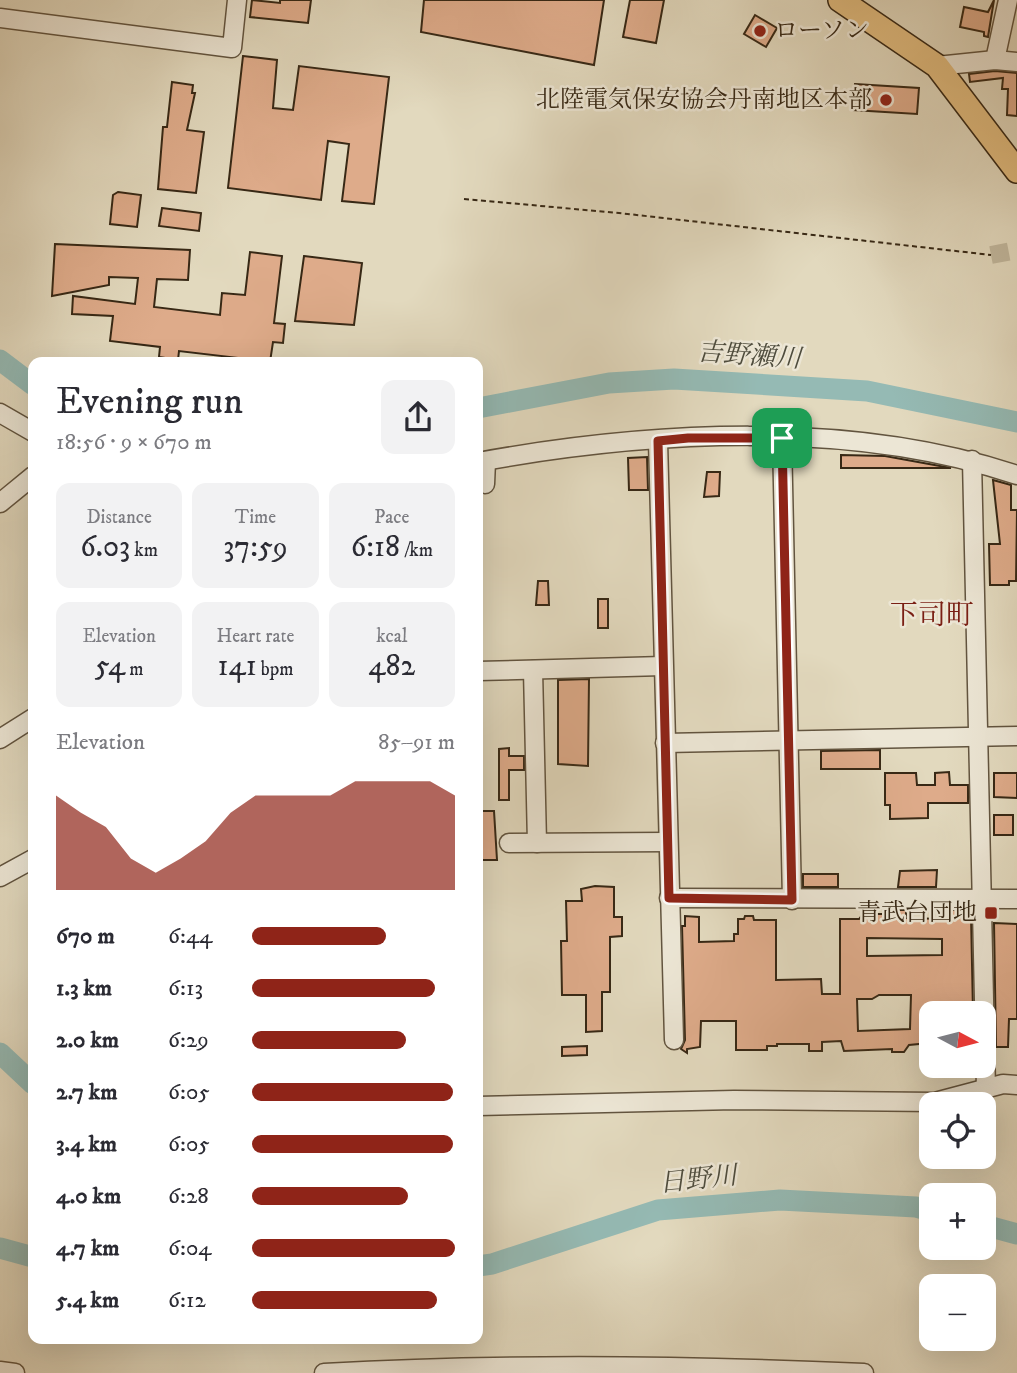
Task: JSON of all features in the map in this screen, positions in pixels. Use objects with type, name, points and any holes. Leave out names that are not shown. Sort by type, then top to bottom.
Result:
[{"type":"main road","points":[[840,0],[937,66],[1017,171]]},
{"type":"street","points":[[0,18],[232,48],[237,0]]},
{"type":"street","points":[[995,60],[1008,0]]},
{"type":"street","points":[[937,66],[995,60],[1017,62]]},
{"type":"street","points":[[0,413],[28,429]]},
{"type":"street","points":[[782,438],[792,900]]},
{"type":"street","points":[[483,461],[658,441],[782,438],[859,442],[939,452],[1017,475]]},
{"type":"street","points":[[658,441],[674,1040]]},
{"type":"street","points":[[972,460],[986,1089]]},
{"type":"street","points":[[483,469],[485,484]]},
{"type":"street","points":[[0,503],[28,479]]},
{"type":"street","points":[[483,671],[663,666]]},
{"type":"street","points":[[533,670],[537,843]]},
{"type":"street","points":[[0,739],[28,721]]},
{"type":"street","points":[[665,743],[1017,736]]},
{"type":"street","points":[[509,843],[667,842]]},
{"type":"street","points":[[0,877],[28,862]]},
{"type":"street","points":[[669,898],[1017,899]]},
{"type":"street","points":[[483,1106],[734,1101],[935,1102],[986,1089],[1017,1085]]},
{"type":"street","points":[[324,1373],[541,1366],[699,1366],[864,1373]]},
{"type":"street","points":[[0,1371],[15,1373]]},
{"type":"path","points":[[464,199],[619,212],[991,255]]},
{"type":"building","points":[[252,0],[280,3],[280,0],[311,0],[308,23],[250,17]]},
{"type":"building","points":[[424,0],[604,0],[594,65],[421,32]]},
{"type":"building","points":[[630,0],[664,0],[656,43],[623,37]]},
{"type":"building","points":[[994,0],[988,37],[984,36],[984,32],[960,27],[964,7],[988,12]]},
{"type":"building","points":[[755,15],[777,28],[766,47],[744,34]]},
{"type":"building","points":[[243,56],[277,60],[273,108],[293,110],[299,66],[389,77],[374,204],[342,201],[349,144],[328,141],[321,200],[228,188]]},
{"type":"building","points":[[995,71],[1017,73],[1017,116],[1007,115],[1008,89],[1002,89],[1003,78],[970,82],[969,74]]},
{"type":"building","points":[[172,82],[193,85],[192,93],[195,93],[187,130],[204,132],[196,193],[158,189],[163,127],[167,127]]},
{"type":"building","points":[[855,84],[919,88],[917,114],[853,110]]},
{"type":"building","points":[[118,192],[141,195],[137,227],[110,224],[113,195]]},
{"type":"building","points":[[162,208],[201,213],[199,231],[159,226]]},
{"type":"building","points":[[55,244],[190,250],[188,280],[157,279],[154,307],[220,315],[222,293],[245,295],[250,252],[282,256],[274,323],[285,324],[283,343],[273,342],[271,357],[230,357],[179,351],[178,357],[159,357],[160,347],[110,341],[113,316],[72,314],[73,296],[135,304],[138,278],[109,277],[109,285],[52,296]]},
{"type":"building","points":[[304,256],[362,263],[354,325],[295,321]]},
{"type":"building","points":[[841,455],[885,456],[951,468],[841,468]]},
{"type":"building","points":[[647,457],[648,490],[629,490],[628,458]]},
{"type":"building","points":[[707,472],[720,472],[719,496],[704,497]]},
{"type":"building","points":[[993,480],[1011,485],[1011,510],[1017,510],[1016,581],[1009,581],[1009,585],[990,585],[989,544],[1000,544]]},
{"type":"building","points":[[538,581],[548,581],[549,605],[536,605]]},
{"type":"building","points":[[598,599],[608,599],[608,628],[598,628]]},
{"type":"building","points":[[589,679],[588,766],[558,764],[558,680]]},
{"type":"building","points":[[509,748],[509,756],[524,756],[524,770],[509,770],[509,800],[499,800],[499,749]]},
{"type":"building","points":[[880,750],[880,769],[821,769],[821,751]]},
{"type":"building","points":[[949,772],[950,785],[968,785],[968,803],[928,803],[928,818],[890,819],[890,805],[885,805],[885,773],[916,773],[917,785],[935,785],[935,773]]},
{"type":"building","points":[[994,773],[1017,773],[1017,798],[994,797]]},
{"type":"building","points":[[483,811],[494,811],[497,860],[483,860]]},
{"type":"building","points":[[994,815],[1013,815],[1013,835],[994,835]]},
{"type":"building","points":[[937,870],[936,887],[898,887],[900,871]]},
{"type":"building","points":[[803,874],[838,874],[838,887],[803,887]]},
{"type":"building","points":[[595,886],[614,887],[614,917],[622,917],[622,936],[610,937],[610,992],[602,992],[602,1031],[586,1032],[586,995],[562,995],[561,941],[567,941],[566,901],[582,901],[581,889]]},
{"type":"building","points":[[886,910],[906,910],[906,918],[943,919],[947,910],[958,910],[958,915],[971,915],[973,1001],[919,1001],[919,1044],[909,1045],[904,1052],[892,1052],[892,1049],[844,1051],[841,1041],[822,1042],[822,1051],[809,1051],[809,1044],[777,1044],[767,1046],[767,1050],[736,1050],[736,1021],[701,1021],[700,1047],[687,1049],[687,1053],[681,1049],[685,1040],[682,926],[685,926],[685,916],[699,917],[699,942],[734,941],[734,934],[738,934],[738,919],[744,919],[745,916],[753,916],[754,920],[776,920],[776,980],[821,979],[822,994],[840,994],[840,919],[859,919],[863,914],[886,914]],"holes":[[[867,938],[942,939],[942,955],[867,956]],[[879,995],[911,995],[910,1029],[858,1031],[857,999],[872,999]]]},
{"type":"building","points":[[994,923],[1017,924],[1017,1019],[1009,1019],[1008,1047],[996,1047]]},
{"type":"building","points":[[587,1046],[587,1055],[562,1056],[562,1047]]},
{"type":"waterway","name":"吉野瀬川","points":[[0,360],[28,381]]},
{"type":"waterway","name":"吉野瀬川","points":[[483,407],[609,383],[674,379],[867,391],[1017,422]]},
{"type":"waterway","points":[[0,1053],[28,1079]]},
{"type":"waterway","name":"日野川","points":[[483,1265],[658,1210],[780,1200],[919,1208]]},
{"type":"waterway","name":"日野川","points":[[996,1228],[1017,1234]]},
{"type":"waterway","name":"日野川","points":[[0,1248],[28,1256]]},
{"type":"tunnel","points":[[991,255],[1017,250]]},
{"type":"place","name":"ローソン","points":[[760,31]]},
{"type":"place","name":"北陸電気保安協会丹南地区本部","points":[[886,100]]},
{"type":"place","name":"青武台団地","points":[[991,913]]},
{"type":"district","name":"下司町","points":[[932,615]]},
{"type":"route","points":[[688,438],[782,438],[792,900],[669,898],[658,441],[688,438]]}]
